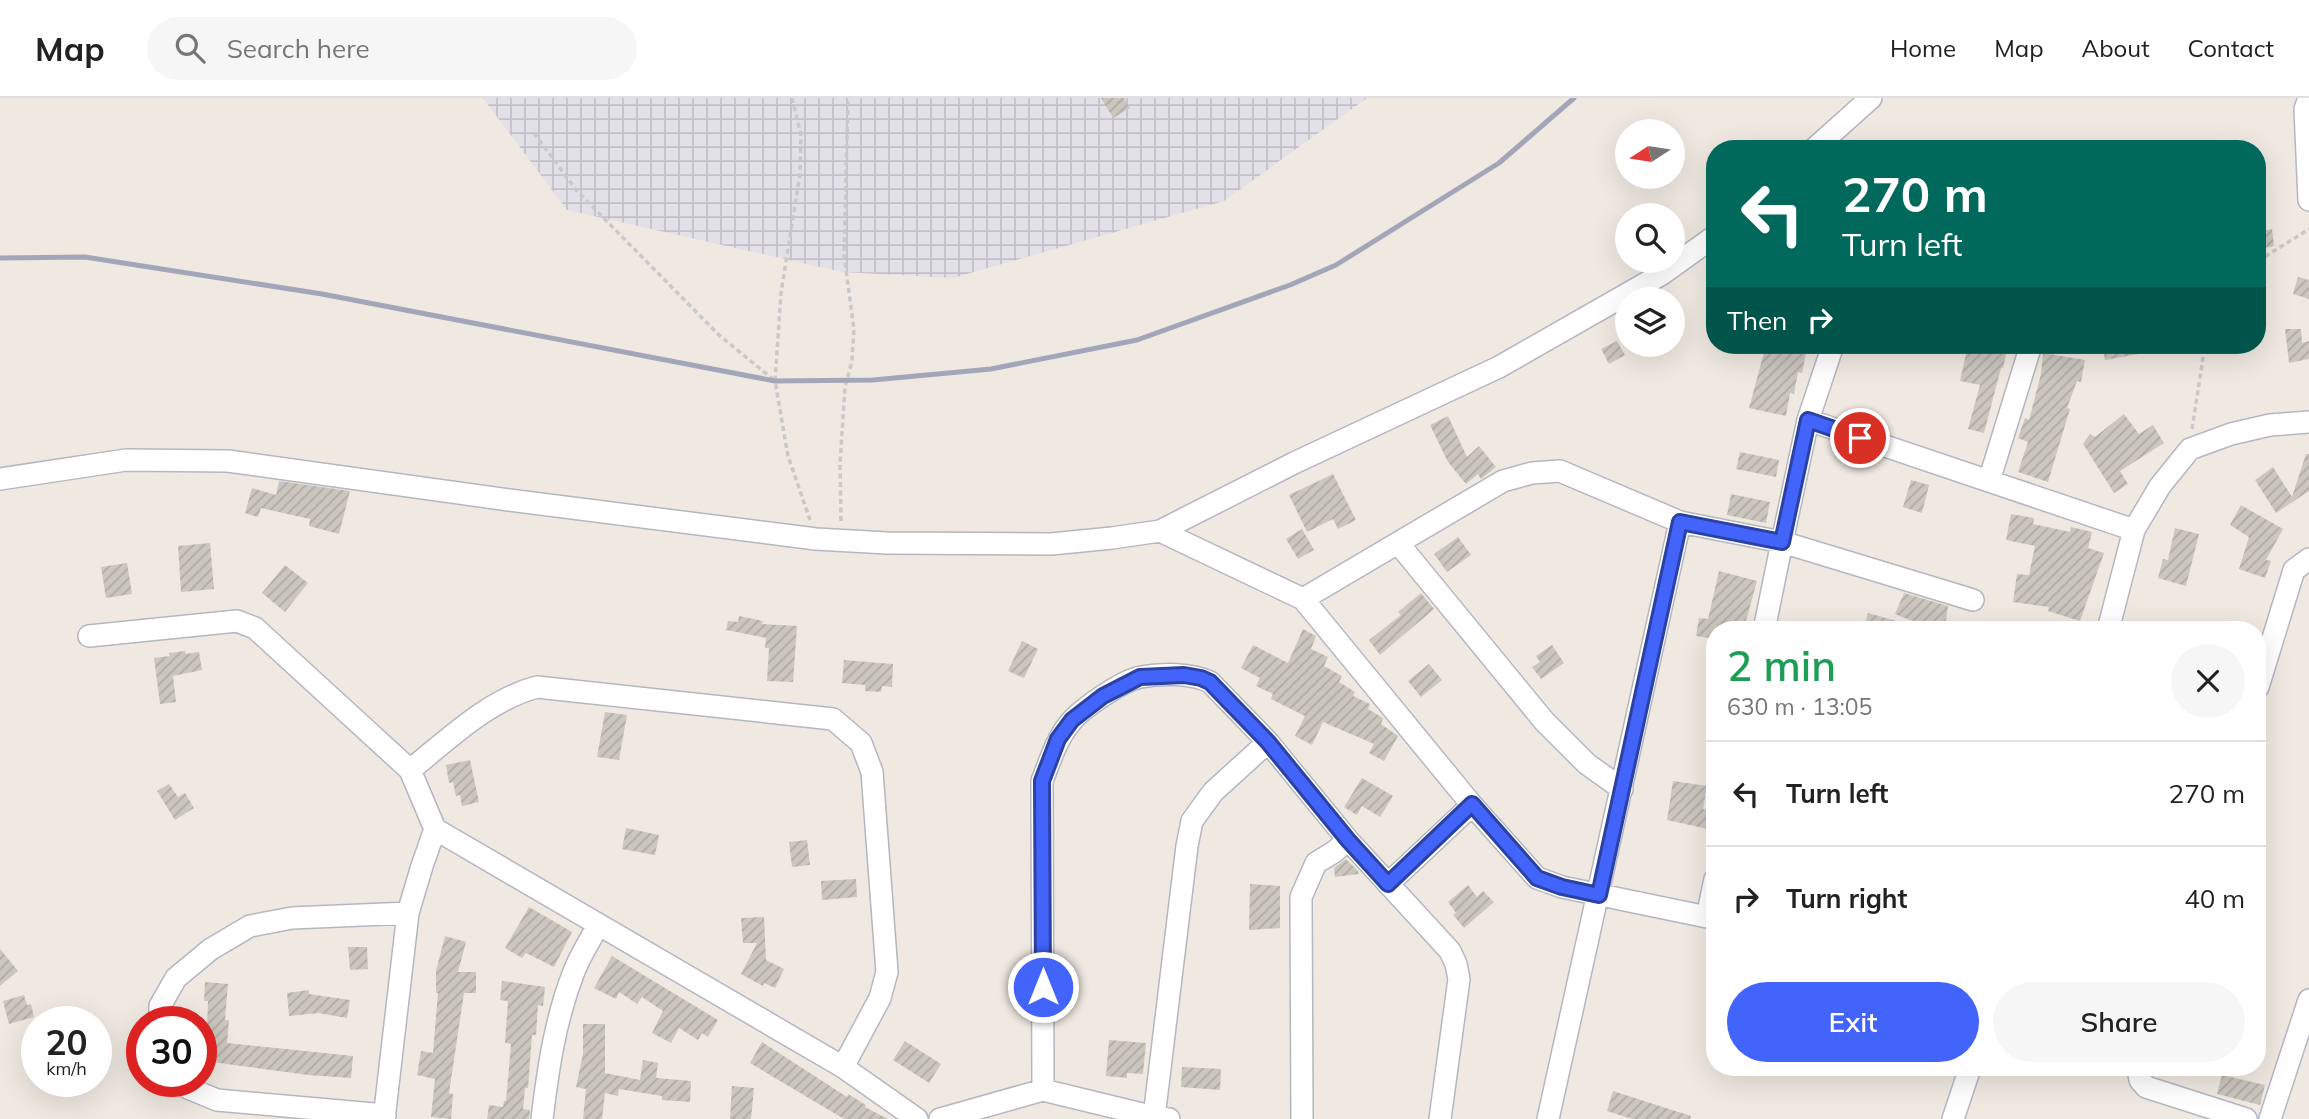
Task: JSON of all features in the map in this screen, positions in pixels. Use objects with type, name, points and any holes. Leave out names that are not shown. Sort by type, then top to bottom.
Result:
[{"type":"street","points":[[1824,140],[1871,98]]},
{"type":"street","points":[[2309,98],[2305,110],[2309,200]]},
{"type":"street","points":[[0,479],[125,460],[228,461],[816,539],[887,543],[1051,544],[1160,531],[1294,463],[1499,367],[1662,274],[1706,242]]},
{"type":"street","points":[[1766,621],[1808,420],[1830,354]]},
{"type":"street","points":[[1989,481],[2028,354]]},
{"type":"street","points":[[1808,420],[2134,530]]},
{"type":"street","points":[[2110,621],[2134,530],[2160,486],[2190,449],[2231,434],[2270,425],[2309,422]]},
{"type":"street","points":[[1303,599],[1503,481],[1532,473],[1560,471],[1680,522],[1782,542],[1973,600]]},
{"type":"street","points":[[1548,1119],[1680,522]]},
{"type":"street","points":[[1160,531],[1303,599],[1472,804],[1537,878],[1562,887],[1706,917]]},
{"type":"street","points":[[1398,542],[1545,721],[1587,764],[1622,789]]},
{"type":"street","points":[[2266,661],[2294,570],[2309,559]]},
{"type":"street","points":[[89,636],[237,621],[255,628],[410,770],[435,829],[843,1067],[917,1119]]},
{"type":"street","points":[[1043,1090],[1042,781],[1058,739],[1072,720],[1103,696],[1140,677],[1184,675],[1210,682],[1268,742],[1348,840],[1450,951],[1456,964],[1458,979],[1440,1119]]},
{"type":"street","points":[[410,770],[486,710],[515,693],[537,687],[833,719],[861,743],[872,772],[887,972],[880,998],[843,1067]]},
{"type":"street","points":[[940,1119],[1043,1090],[1161,1118],[1185,860],[1192,821],[1213,792],[1268,742]]},
{"type":"street","points":[[1388,884],[1472,804]]},
{"type":"street","points":[[210,1097],[217,1100],[385,1117],[408,913],[435,829]]},
{"type":"street","points":[[1302,1119],[1301,897],[1316,863],[1348,840]]},
{"type":"street","points":[[160,1006],[176,978],[211,949],[250,926],[292,918],[408,913]]},
{"type":"street","points":[[542,1119],[547,1070],[558,1020],[573,971],[598,925]]},
{"type":"street","points":[[2270,1119],[2308,1003]]},
{"type":"street","points":[[1953,1119],[1967,1076]]},
{"type":"street","points":[[2139,1076],[2146,1087],[2246,1119]]},
{"type":"path","points":[[792,98],[801,135],[800,174],[781,293],[775,381],[788,456],[816,539]]},
{"type":"path","points":[[841,524],[840,464],[845,387],[852,361],[854,330],[844,255],[848,98]]},
{"type":"path","points":[[534,133],[577,191],[719,335],[775,381]]},
{"type":"path","points":[[2266,256],[2309,229]]},
{"type":"path","points":[[2190,449],[2203,354]]},
{"type":"shaded area","points":[[483,98],[1367,98],[1224,201],[953,278],[842,272],[567,210]]},
{"type":"building","points":[[1101,98],[1124,98],[1130,108],[1113,118]]},
{"type":"building","points":[[2272,229],[2274,246],[2266,248],[2266,230]]},
{"type":"building","points":[[2298,277],[2309,280],[2309,299],[2293,294]]},
{"type":"building","points":[[2285,329],[2301,329],[2302,343],[2309,341],[2309,359],[2289,363]]},
{"type":"building","points":[[1615,342],[1615,357],[1621,357],[1609,364],[1601,349]]},
{"type":"building","points":[[1764,354],[1806,354],[1802,373],[1798,372],[1794,394],[1790,393],[1786,416],[1749,408]]},
{"type":"building","points":[[1966,354],[2006,354],[1984,433],[1968,429],[1980,385],[1960,381]]},
{"type":"building","points":[[2043,354],[2085,360],[2081,382],[2077,381],[2067,408],[2070,409],[2048,482],[2018,472],[2028,442],[2018,438],[2025,418],[2029,420],[2041,374]]},
{"type":"building","points":[[2104,354],[2139,354],[2105,360]]},
{"type":"building","points":[[2124,414],[2139,434],[2153,425],[2164,443],[2120,471],[2128,484],[2114,493],[2083,444],[2090,434],[2095,437]]},
{"type":"building","points":[[1448,416],[1467,457],[1479,446],[1496,467],[1481,479],[1478,474],[1466,484],[1448,462],[1430,425]]},
{"type":"building","points":[[1740,452],[1779,460],[1776,477],[1736,469]]},
{"type":"building","points":[[2306,454],[2309,454],[2309,491],[2276,513],[2255,480],[2273,467],[2292,497]]},
{"type":"building","points":[[1333,474],[1356,520],[1338,529],[1333,519],[1307,532],[1289,495]]},
{"type":"building","points":[[1911,480],[1929,485],[1922,513],[1903,507]]},
{"type":"building","points":[[279,481],[350,491],[339,534],[309,526],[310,519],[261,508],[258,517],[245,513],[252,488],[276,495]]},
{"type":"building","points":[[1731,494],[1770,502],[1766,523],[1727,515]]},
{"type":"building","points":[[2241,505],[2283,529],[2266,560],[2271,561],[2265,578],[2239,569],[2249,537],[2230,525]]},
{"type":"building","points":[[2011,514],[2034,518],[2033,524],[2070,532],[2071,527],[2092,532],[2088,548],[2104,553],[2080,621],[2048,611],[2049,607],[2013,602],[2017,574],[2029,575],[2035,546],[2006,540]]},
{"type":"building","points":[[2175,528],[2199,534],[2186,586],[2158,578],[2163,559],[2168,560]]},
{"type":"building","points":[[1302,529],[1314,550],[1298,559],[1286,539]]},
{"type":"building","points":[[1458,537],[1471,555],[1447,572],[1434,554]]},
{"type":"building","points":[[210,543],[214,589],[181,592],[178,546]]},
{"type":"building","points":[[127,563],[132,594],[106,598],[101,567]]},
{"type":"building","points":[[285,565],[308,583],[285,612],[262,593]]},
{"type":"building","points":[[1719,571],[1757,581],[1746,621],[1706,621],[1706,638],[1696,636],[1699,618],[1708,619]]},
{"type":"building","points":[[1421,593],[1434,609],[1380,655],[1369,640],[1401,615],[1398,612]]},
{"type":"building","points":[[1904,593],[1948,606],[1946,621],[1912,621],[1895,614]]},
{"type":"building","points":[[1868,613],[1896,621],[1866,621]]},
{"type":"building","points":[[739,616],[763,621],[762,624],[797,626],[793,682],[767,681],[769,648],[765,648],[766,638],[726,630],[728,621],[738,622]]},
{"type":"building","points":[[1303,629],[1316,636],[1311,649],[1328,657],[1324,666],[1342,676],[1339,682],[1355,692],[1353,696],[1370,704],[1368,709],[1383,718],[1381,724],[1398,736],[1384,761],[1369,753],[1374,744],[1323,722],[1312,745],[1295,736],[1305,716],[1271,699],[1273,694],[1256,686],[1260,678],[1241,668],[1253,645],[1288,663]]},
{"type":"building","points":[[1022,641],[1038,649],[1024,678],[1008,671]]},
{"type":"building","points":[[1552,645],[1564,663],[1541,679],[1532,667],[1540,662],[1536,656]]},
{"type":"building","points":[[185,651],[186,654],[199,652],[202,670],[173,676],[176,702],[160,704],[154,658]]},
{"type":"building","points":[[844,660],[893,664],[892,687],[882,686],[881,692],[865,691],[865,685],[842,683]]},
{"type":"building","points":[[1429,664],[1442,680],[1421,697],[1408,681]]},
{"type":"building","points":[[605,712],[627,715],[619,760],[597,757]]},
{"type":"building","points":[[470,760],[479,802],[462,806],[460,795],[456,796],[453,782],[449,783],[446,765]]},
{"type":"building","points":[[1362,778],[1393,796],[1380,817],[1362,806],[1357,815],[1344,807]]},
{"type":"building","points":[[1673,781],[1706,786],[1703,809],[1706,810],[1706,829],[1667,820]]},
{"type":"building","points":[[169,784],[178,797],[185,793],[194,808],[175,820],[157,791]]},
{"type":"building","points":[[626,828],[659,835],[655,855],[622,849]]},
{"type":"building","points":[[807,840],[810,865],[792,867],[789,842]]},
{"type":"building","points":[[1346,859],[1359,874],[1335,877],[1334,868]]},
{"type":"building","points":[[856,879],[857,897],[822,900],[821,881]]},
{"type":"building","points":[[1250,884],[1280,886],[1280,928],[1249,930]]},
{"type":"building","points":[[1468,885],[1477,897],[1483,891],[1494,902],[1464,928],[1453,915],[1456,913],[1448,902]]},
{"type":"building","points":[[529,907],[572,932],[554,967],[526,953],[522,958],[505,948]]},
{"type":"building","points":[[764,917],[766,960],[784,969],[775,988],[764,983],[763,986],[741,974],[757,943],[743,943],[741,918]]},
{"type":"building","points":[[445,936],[466,942],[458,972],[476,972],[476,993],[464,993],[449,1093],[453,1094],[451,1119],[431,1117],[435,1079],[417,1075],[421,1051],[433,1053],[438,993],[436,971]]},
{"type":"building","points":[[348,947],[367,947],[368,969],[350,970]]},
{"type":"building","points":[[0,949],[18,971],[0,986]]},
{"type":"building","points":[[612,956],[718,1020],[708,1037],[702,1033],[698,1040],[679,1028],[671,1043],[652,1033],[663,1011],[642,997],[637,1004],[619,992],[616,999],[594,988]]},
{"type":"building","points":[[502,981],[545,987],[543,1006],[538,1005],[536,1035],[532,1035],[528,1088],[525,1088],[523,1109],[530,1110],[529,1119],[487,1119],[489,1105],[503,1107],[506,1101],[511,1044],[505,1043],[508,1001],[500,1000]]},
{"type":"building","points":[[205,982],[228,984],[225,1020],[229,1020],[227,1043],[353,1056],[351,1078],[217,1063],[217,1006],[208,1006],[208,1001],[204,1001]]},
{"type":"building","points":[[309,990],[309,994],[350,1000],[347,1018],[318,1013],[289,1016],[287,993]]},
{"type":"building","points":[[24,995],[27,1005],[31,1006],[21,1006],[21,1021],[9,1024],[3,1001]]},
{"type":"building","points":[[583,1024],[605,1024],[605,1073],[640,1080],[643,1060],[658,1063],[656,1078],[691,1081],[690,1102],[662,1100],[662,1096],[619,1089],[618,1096],[605,1093],[602,1119],[583,1119],[586,1089],[576,1087],[583,1054]]},
{"type":"building","points":[[1109,1040],[1146,1043],[1143,1074],[1127,1073],[1127,1078],[1106,1076]]},
{"type":"building","points":[[905,1041],[941,1064],[929,1083],[893,1060]]},
{"type":"building","points":[[762,1042],[847,1097],[848,1094],[888,1119],[844,1119],[750,1063]]},
{"type":"building","points":[[1182,1067],[1221,1069],[1220,1090],[1181,1087]]},
{"type":"building","points":[[2222,1076],[2265,1085],[2260,1105],[2217,1094]]},
{"type":"building","points":[[732,1086],[754,1088],[751,1119],[730,1119]]},
{"type":"building","points":[[1613,1091],[1691,1116],[1690,1119],[1632,1119],[1607,1111]]},
{"type":"railway","points":[[0,258],[85,257],[322,294],[775,381],[873,380],[991,369],[1137,340],[1290,285],[1336,265],[1499,163],[1574,98]]},
{"type":"route","points":[[1043,987],[1042,781],[1058,739],[1072,720],[1103,696],[1140,677],[1184,675],[1210,682],[1268,742],[1348,840],[1388,884],[1472,804],[1537,878],[1599,895],[1680,522],[1782,542],[1808,420],[1860,438]]}]
